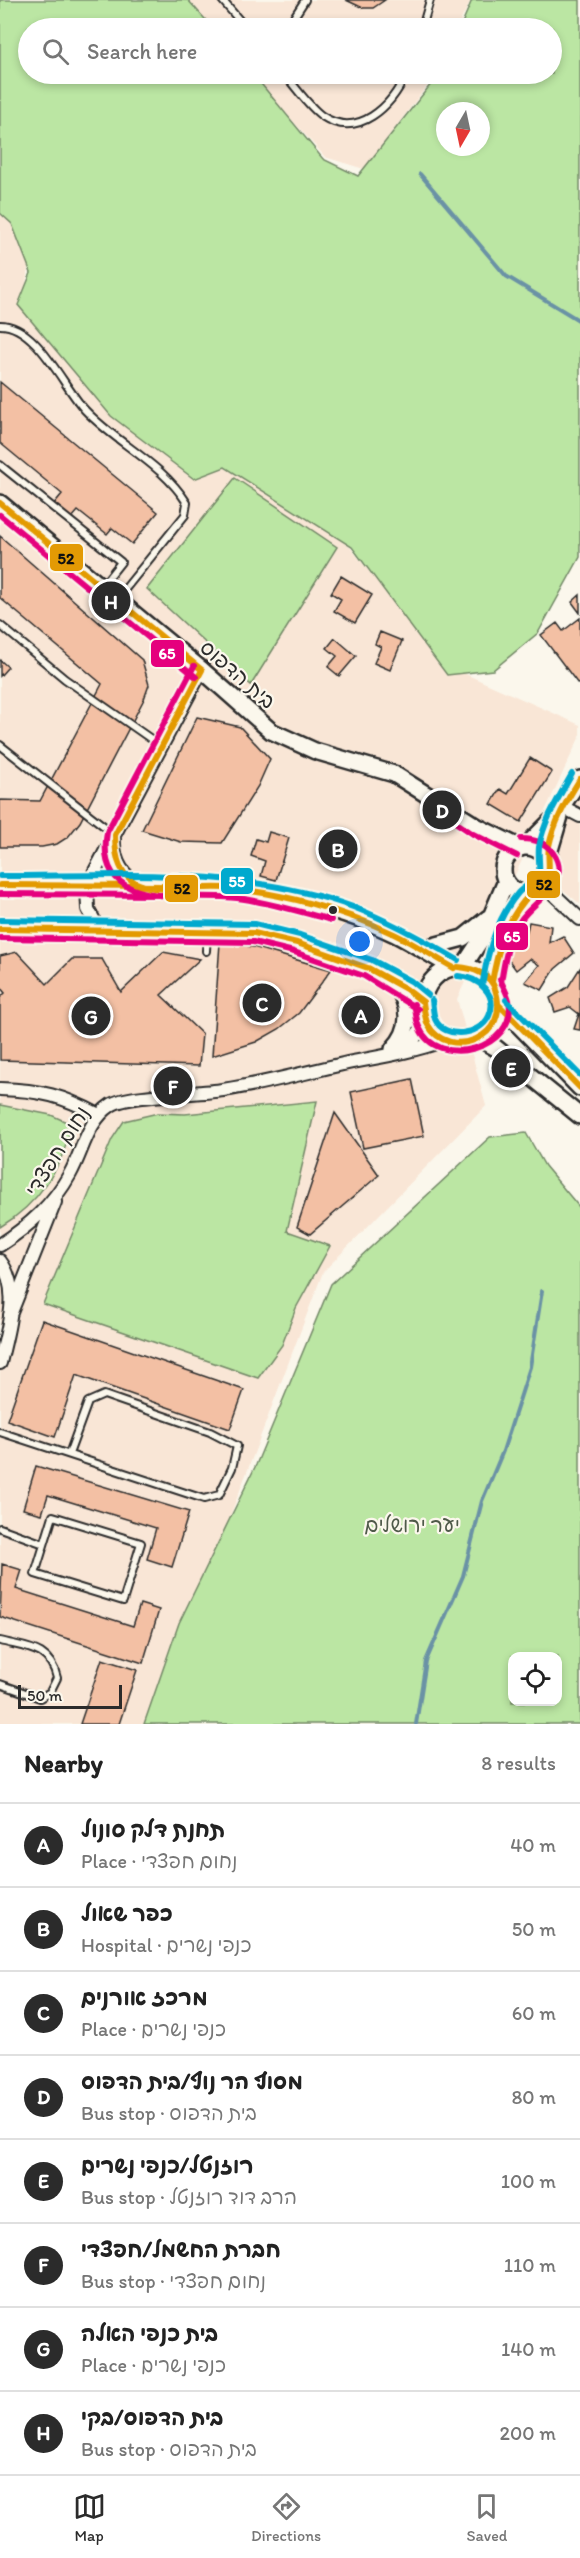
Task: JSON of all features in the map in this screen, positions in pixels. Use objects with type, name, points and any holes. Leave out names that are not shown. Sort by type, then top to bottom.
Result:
[{"type":"street","name":"בית הדפוס","points":[[0,503],[202,669],[271,731],[315,751],[394,774],[423,790],[478,827],[523,848]]},
{"type":"street","points":[[99,930],[88,909],[87,886],[202,669]]},
{"type":"street","points":[[0,885],[226,888],[267,894],[367,922],[459,968],[481,972],[492,982],[498,994],[500,1006],[495,1024],[480,1039],[464,1044],[445,1040],[434,1033],[426,1021],[423,1002],[432,981],[443,972],[459,968],[477,947],[495,909],[511,853],[523,848],[563,807],[580,779]]},
{"type":"street","points":[[563,807],[580,816]]},
{"type":"street","points":[[492,982],[497,955],[507,928],[518,908],[549,875],[547,860],[563,807]]},
{"type":"street","name":"בית הדפוס","points":[[478,827],[505,873]]},
{"type":"street","points":[[115,835],[115,854],[119,867],[129,878],[144,886]]},
{"type":"street","points":[[523,848],[536,850],[547,860]]},
{"type":"street","points":[[505,873],[516,891],[537,889],[580,919]]},
{"type":"street","points":[[422,949],[445,945],[469,935],[495,909]]},
{"type":"street","points":[[0,929],[207,930],[274,936],[335,956],[388,977],[423,1002]]},
{"type":"street","points":[[388,977],[402,996],[408,1016],[404,1036],[393,1049]]},
{"type":"street","points":[[500,1006],[580,1088]]},
{"type":"street","name":"נחום חפצדי","points":[[366,1059],[414,1039],[426,1021]]},
{"type":"street","points":[[480,1039],[496,1048],[580,1116]]},
{"type":"street","name":"נחום חפצדי","points":[[0,1245],[37,1218],[61,1188],[99,1115],[113,1104],[131,1098],[223,1090],[413,1050],[445,1040]]},
{"type":"street","points":[[0,1089],[42,1091],[67,1098],[99,1115]]},
{"type":"street","points":[[10,1315],[61,1188]]},
{"type":"street","points":[[0,1261],[10,1280],[12,1299],[0,1364]]},
{"type":"lane","points":[[222,0],[237,18]]},
{"type":"lane","points":[[293,18],[305,0]]},
{"type":"lane","points":[[425,18],[430,0]]},
{"type":"lane","points":[[293,84],[321,115],[339,124],[362,124],[379,112],[399,84]]},
{"type":"lane","points":[[0,325],[15,327],[33,339],[86,411],[167,476],[187,503],[185,515],[117,599]]},
{"type":"lane","points":[[0,465],[121,562],[102,587]]},
{"type":"lane","points":[[0,625],[65,679],[161,746]]},
{"type":"lane","points":[[0,745],[115,835]]},
{"type":"lane","points":[[206,951],[207,930]]},
{"type":"lane","points":[[0,1432],[204,1499],[219,1495],[232,1468],[237,1446],[210,1432],[104,1395],[88,1402],[69,1454]]},
{"type":"lane","points":[[53,1516],[141,1543],[123,1601],[35,1574],[44,1544],[53,1516]]},
{"type":"lane","points":[[0,1528],[44,1544]]},
{"type":"lane","points":[[0,1641],[44,1653],[54,1664],[57,1678],[50,1692],[40,1698],[0,1684]]},
{"type":"shaded area","points":[[186,0],[471,0],[462,18],[202,18]]},
{"type":"shaded area","points":[[260,84],[428,84],[364,169],[325,157]]},
{"type":"shaded area","points":[[0,206],[32,234],[24,301],[219,464],[346,542],[443,664],[580,725],[580,736],[457,999],[486,1106],[323,1272],[151,1724],[0,1724]]},
{"type":"shaded area","points":[[580,795],[580,904],[540,871]]},
{"type":"green space","points":[[0,0],[188,0],[204,18],[18,18],[18,84],[261,84],[323,159],[358,176],[431,84],[562,84],[562,18],[464,18],[472,0],[580,0],[580,557],[538,633],[493,670],[447,675],[352,547],[225,467],[194,479],[111,416],[18,305],[31,273],[12,224],[0,213]]},
{"type":"green space","points":[[235,478],[337,547],[251,685],[147,589]]},
{"type":"green space","points":[[317,1101],[287,1231],[330,1246],[296,1308],[282,1345],[258,1378],[43,1304],[112,1139],[124,1121],[158,1113],[185,1114]]},
{"type":"green space","points":[[0,1105],[51,1115],[71,1124],[62,1155],[47,1183],[26,1208],[0,1227]]},
{"type":"green space","name":"יער ירושלים","points":[[526,1133],[545,1166],[580,1208],[580,1724],[144,1724],[179,1623],[256,1465],[331,1284],[490,1137]]},
{"type":"building","points":[[346,0],[385,0],[373,8],[363,8]]},
{"type":"building","points":[[0,382],[158,512],[132,544],[112,528],[107,534],[78,511],[71,519],[53,505],[62,494],[0,443]]},
{"type":"building","points":[[0,536],[142,660],[149,685],[144,699],[80,822],[68,837],[57,844],[42,847],[0,847],[0,800],[40,801],[102,684],[0,598]]},
{"type":"building","points":[[341,576],[372,595],[355,623],[334,611],[341,599],[331,593]]},
{"type":"building","points":[[580,595],[580,613],[572,602]]},
{"type":"building","points":[[580,618],[580,683],[578,684],[541,635],[557,623],[563,631]]},
{"type":"building","points":[[380,632],[402,641],[390,670],[374,663],[381,647],[375,644]]},
{"type":"building","points":[[335,638],[356,656],[339,676],[328,667],[337,656],[327,648]]},
{"type":"building","points":[[0,660],[8,667],[0,676]]},
{"type":"building","points":[[197,717],[240,727],[270,759],[258,786],[222,843],[181,842],[142,830]]},
{"type":"building","points":[[530,758],[552,772],[521,822],[491,804],[500,789],[508,794]]},
{"type":"building","points":[[269,832],[289,838],[276,880],[261,876],[265,861],[251,856],[256,839],[266,842]]},
{"type":"building","points":[[529,922],[551,926],[549,943],[563,936],[574,953],[555,969],[542,990],[525,982],[539,965],[530,959],[516,970],[505,955],[525,940]]},
{"type":"building","points":[[220,943],[253,947],[331,970],[299,1013],[279,1029],[256,1042],[212,1056]]},
{"type":"building","points":[[17,952],[47,984],[72,959],[102,959],[121,992],[163,952],[200,959],[161,995],[202,1034],[199,1066],[0,1060],[0,998],[5,993],[0,987],[0,956]]},
{"type":"building","points":[[580,968],[580,1030],[574,1029],[579,1014],[570,1007],[555,1012],[550,998],[568,987]]},
{"type":"building","points":[[362,1000],[372,1006],[380,1019],[362,1033],[341,1011],[351,1002]]},
{"type":"building","points":[[412,1079],[424,1136],[363,1148],[351,1092]]},
{"type":"building","points":[[335,1113],[379,1175],[310,1234],[297,1227]]},
{"type":"building","points":[[42,1320],[244,1390],[230,1429],[76,1375],[55,1437],[7,1420]]},
{"type":"building","points":[[36,1466],[189,1512],[172,1567],[147,1559],[156,1528],[48,1495],[42,1514],[23,1509]]},
{"type":"building","points":[[2,1564],[22,1570],[16,1589],[133,1626],[140,1604],[159,1610],[143,1663],[0,1617]]},
{"type":"building","points":[[102,1659],[137,1670],[119,1724],[80,1724]]},
{"type":"waterway","points":[[420,174],[506,276],[580,321]]},
{"type":"waterway","points":[[416,1724],[426,1661],[463,1576],[482,1501],[503,1451],[530,1367],[542,1291]]},
{"type":"transit line","name":"52","points":[[0,503],[202,670]]},
{"type":"transit line","name":"65","points":[[0,515],[196,677]]},
{"type":"transit line","name":"65","points":[[194,666],[107,832],[107,858],[115,876],[129,887],[148,894],[237,898],[331,920]]},
{"type":"transit line","name":"52","points":[[202,670],[115,835],[116,851],[124,873],[136,883],[153,888],[247,890],[290,898],[333,910],[394,934],[454,968]]},
{"type":"transit line","name":"55","points":[[483,981],[491,946],[504,913],[518,893],[539,875],[539,847],[544,827],[572,774]]},
{"type":"transit line","name":"52","points":[[492,982],[499,950],[512,919],[524,901],[547,879],[551,837],[580,779]]},
{"type":"transit line","name":"65","points":[[427,803],[473,834],[517,856]]},
{"type":"transit line","name":"65","points":[[501,983],[507,951],[516,928],[526,913],[549,891],[559,874],[558,864],[547,846],[521,839]]},
{"type":"transit line","name":"55","points":[[0,876],[178,876],[267,885],[311,894],[353,907],[407,931],[458,960]]},
{"type":"transit line","name":"52","points":[[0,885],[162,886]]},
{"type":"transit line","name":"65","points":[[0,894],[163,895]]},
{"type":"transit line","name":"55","points":[[0,920],[255,924],[300,935],[372,960],[411,981],[428,995]]},
{"type":"transit line","name":"52","points":[[0,929],[254,933],[297,943],[368,968],[406,989],[423,1002]]},
{"type":"transit line","name":"65","points":[[0,938],[253,942],[294,952],[364,976],[418,1009]]},
{"type":"transit line","name":"52","points":[[423,1002],[428,1025],[437,1036],[449,1042],[463,1043],[487,1032],[495,1021],[498,1006],[493,984],[480,973],[458,967]]},
{"type":"transit line","name":"55","points":[[432,1000],[435,1019],[446,1030],[462,1033],[478,1028],[484,1023],[491,1008],[489,994],[479,983],[458,976]]},
{"type":"transit line","name":"65","points":[[414,1004],[419,1027],[428,1040],[442,1048],[458,1051],[474,1048],[490,1042],[502,1031],[509,1017],[509,1000],[500,979]]},
{"type":"transit line","name":"55","points":[[506,1000],[580,1075]]},
{"type":"transit line","name":"52","points":[[500,1006],[580,1088]]},
{"type":"place","name":"בית הדפוס/בקי","points":[[111,601]]},
{"type":"place","name":"מסוף הר נוף/בית הדפוס","points":[[442,810]]},
{"type":"place","name":"כפר שאול","points":[[338,849]]},
{"type":"place","name":"מרכז אורנים","points":[[262,1003]]},
{"type":"place","name":"תחנת דלק סונול","points":[[361,1015]]},
{"type":"place","name":"בית כנפי האלה","points":[[91,1016]]},
{"type":"place","name":"רוזנטל/כנפי נשרים","points":[[511,1068]]},
{"type":"place","name":"חברת החשמל/חפצדי","points":[[173,1086]]}]
